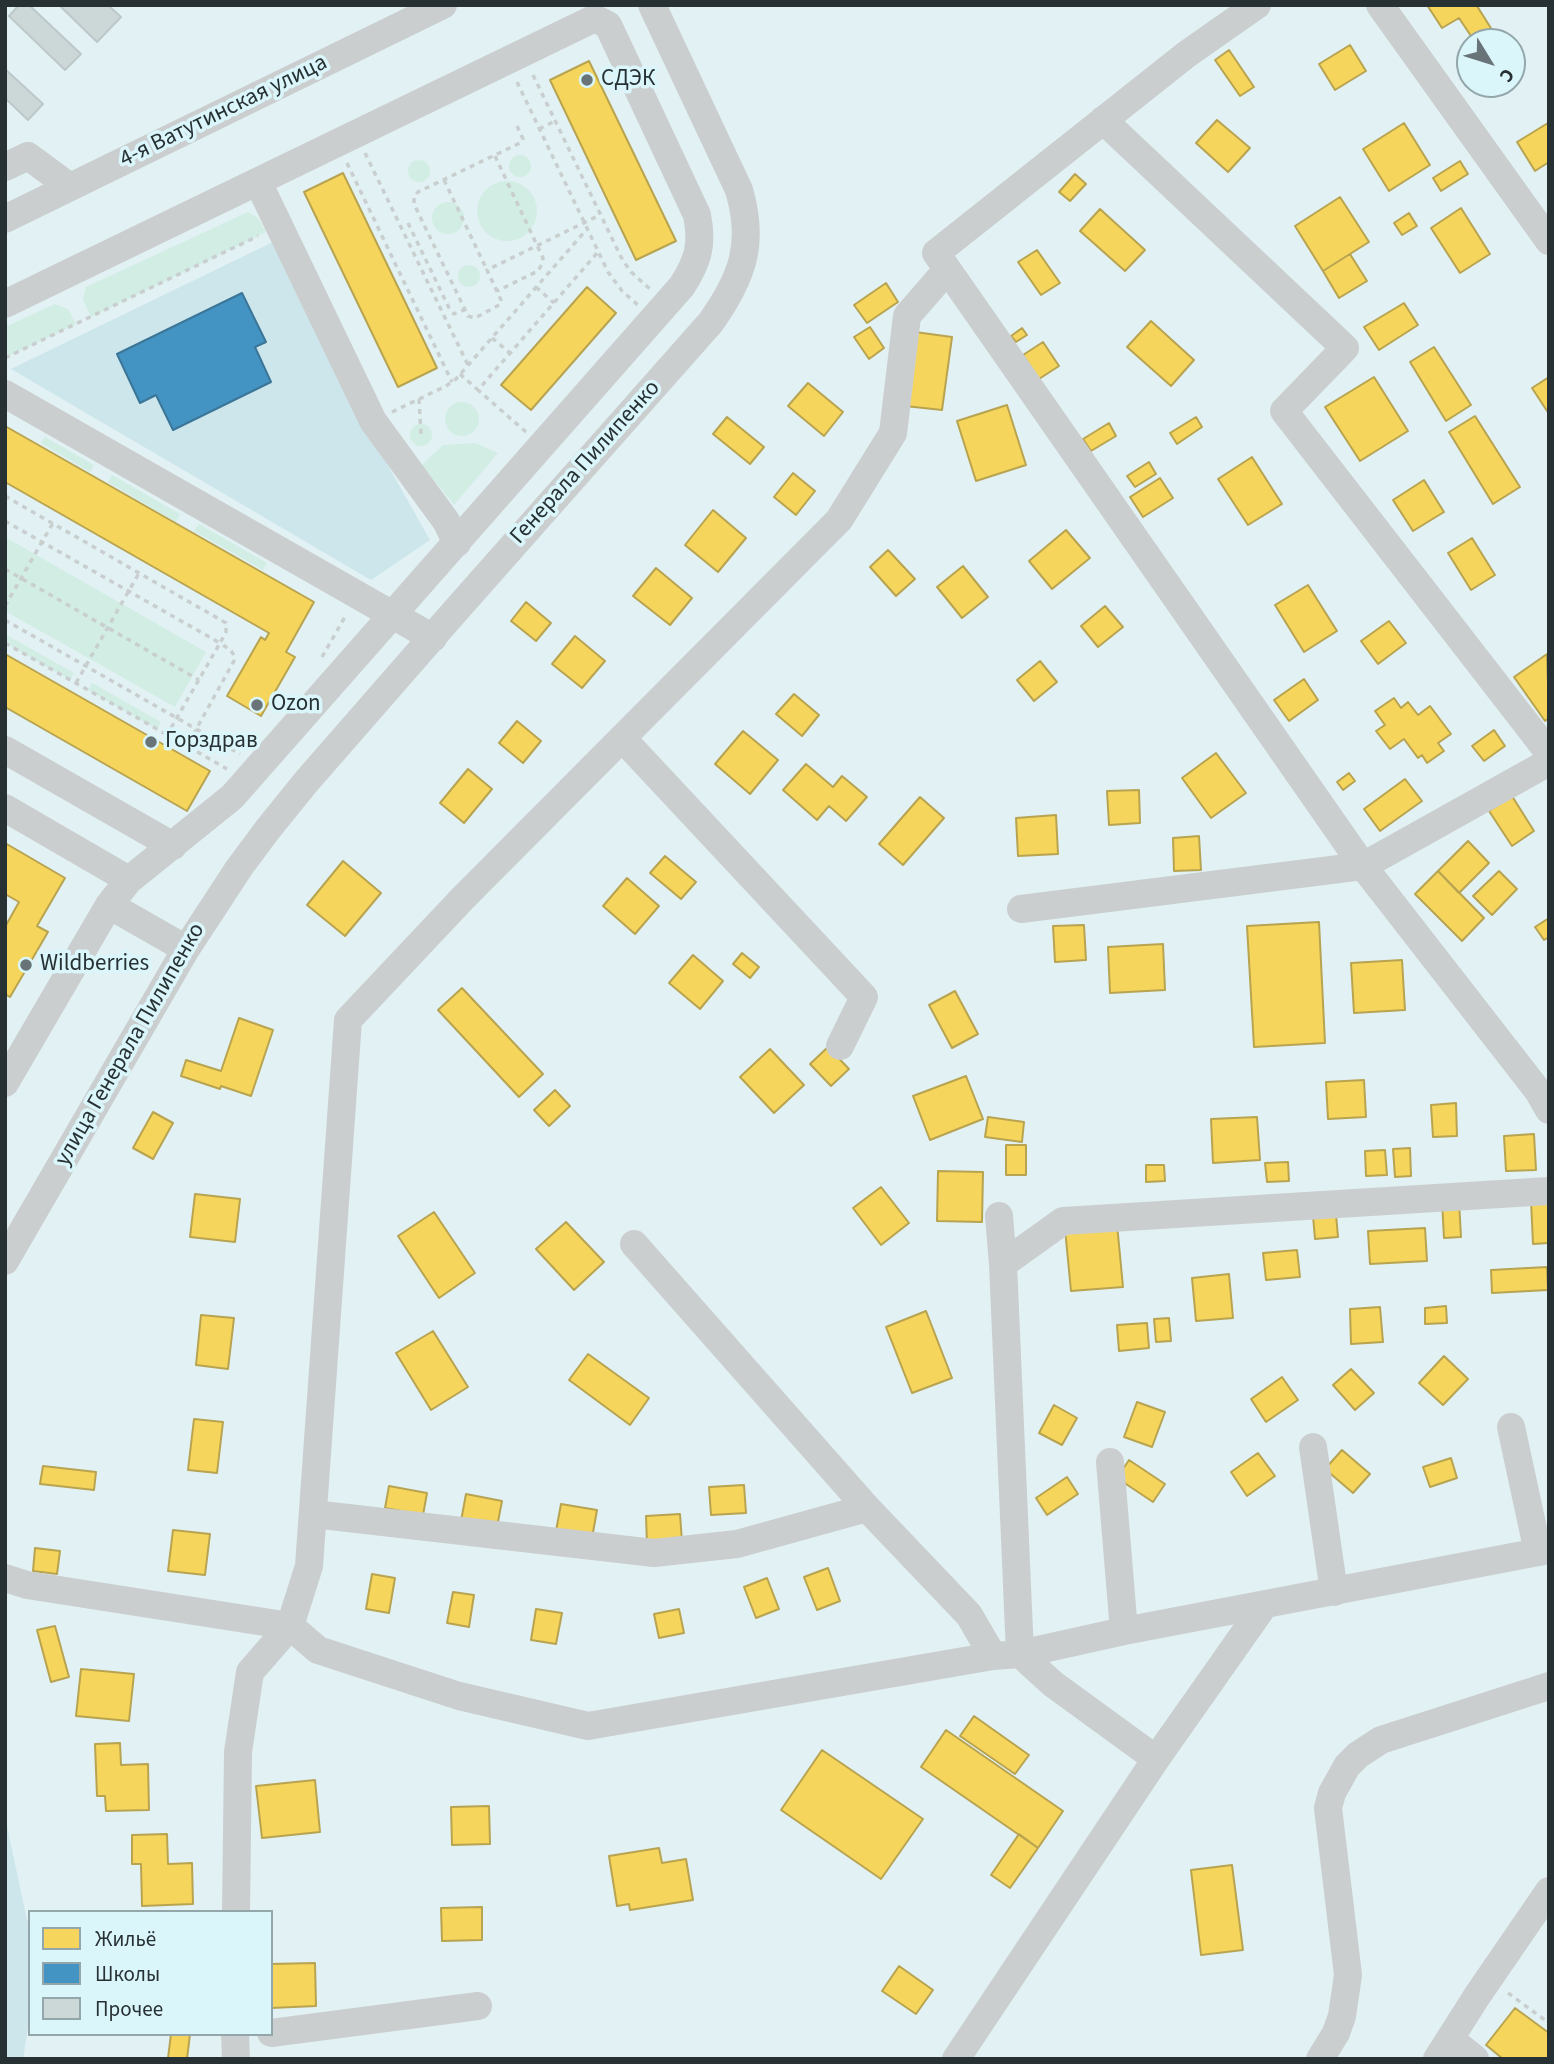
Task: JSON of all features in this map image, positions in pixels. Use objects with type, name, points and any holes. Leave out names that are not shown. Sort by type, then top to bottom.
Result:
[{"type":"street","name":"4-я Ватутинская улица","points":[[5,219],[443,5]]},
{"type":"street","name":"Генерала Пилипенко","points":[[239,868],[306,782],[711,322],[740,275],[747,239],[744,207],[739,190],[652,5]]},
{"type":"street","points":[[1257,5],[1187,54],[936,253],[1363,866],[1538,1091],[1549,1110]]},
{"type":"street","points":[[1380,5],[1549,241]]},
{"type":"street","points":[[5,304],[346,139],[430,110],[515,58],[590,20],[598,20],[608,25],[698,215],[701,231],[695,267],[682,286],[393,616],[232,797],[129,880],[109,905],[5,1083]]},
{"type":"street","points":[[1103,120],[1345,348],[1284,411],[1549,753]]},
{"type":"street","points":[[5,167],[28,156],[70,187]]},
{"type":"street","points":[[258,182],[373,421],[446,521],[457,543]]},
{"type":"street","points":[[236,1910],[238,1752],[250,1672],[290,1626],[309,1566],[348,1020],[463,898],[839,520],[893,433],[907,316],[947,270]]},
{"type":"street","points":[[5,394],[433,638]]},
{"type":"street","points":[[622,738],[864,998],[840,1045]]},
{"type":"street","points":[[5,750],[173,846]]},
{"type":"street","points":[[1021,909],[1363,866],[1549,762]]},
{"type":"street","points":[[5,808],[129,880]]},
{"type":"street","name":"улица Генерала Пилипенко","points":[[5,1261],[13,1230],[239,868]]},
{"type":"street","points":[[109,905],[186,949]]},
{"type":"street","points":[[1003,1264],[1063,1221],[1549,1191]]},
{"type":"street","points":[[999,1216],[1003,1264],[1007,1655]]},
{"type":"street","points":[[634,1244],[867,1508],[1007,1655],[1156,1759]]},
{"type":"street","points":[[16,1581],[290,1626],[317,1650],[459,1696],[587,1726],[1007,1655],[1543,1551],[1511,1427]]},
{"type":"street","points":[[1313,1447],[1334,1591]]},
{"type":"street","points":[[1110,1462],[1124,1631]]},
{"type":"street","points":[[313,1514],[654,1553],[737,1545],[867,1508]]},
{"type":"street","points":[[956,2059],[1156,1759],[1265,1604]]},
{"type":"street","points":[[1320,2059],[1336,2034],[1342,2016],[1348,1975],[1328,1808],[1338,1779],[1358,1755],[1381,1740],[1549,1686]]},
{"type":"street","points":[[1475,2059],[1444,2049],[1549,1891]]},
{"type":"street","points":[[273,2033],[478,2006]]},
{"type":"path","points":[[515,58],[555,121],[630,271],[660,312]]},
{"type":"path","points":[[515,58],[539,129],[617,286],[660,312]]},
{"type":"path","points":[[539,129],[555,121]]},
{"type":"path","points":[[444,180],[501,300],[500,305],[475,318],[468,316],[414,204],[414,197],[418,192],[522,141],[517,126]]},
{"type":"path","points":[[346,139],[468,365]]},
{"type":"path","points":[[346,139],[452,382]]},
{"type":"path","points":[[494,156],[543,258],[538,271],[497,291]]},
{"type":"path","points":[[487,270],[600,215]]},
{"type":"path","points":[[408,223],[450,310],[456,314],[465,310]]},
{"type":"path","points":[[5,358],[279,226]]},
{"type":"path","points":[[373,421],[452,382],[587,229]]},
{"type":"path","points":[[478,390],[598,252]]},
{"type":"path","points":[[536,287],[554,303]]},
{"type":"path","points":[[492,338],[510,353]]},
{"type":"path","points":[[460,374],[542,446]]},
{"type":"path","points":[[419,399],[421,434]]},
{"type":"path","points":[[5,496],[223,621],[228,627],[167,735]]},
{"type":"path","points":[[5,521],[229,649],[235,659],[232,668],[187,746]]},
{"type":"path","points":[[5,606],[52,523]]},
{"type":"path","points":[[5,569],[199,680]]},
{"type":"path","points":[[76,683],[139,573]]},
{"type":"path","points":[[316,668],[357,595]]},
{"type":"path","points":[[5,620],[197,729],[254,773]]},
{"type":"path","points":[[5,643],[187,746],[254,773]]},
{"type":"path","points":[[1489,1979],[1549,2023]]},
{"type":"shaded area","points":[[275,241],[357,411],[430,540],[371,580],[11,369]]},
{"type":"shaded area","points":[[5,1817],[28,1921],[28,2028],[23,2059],[5,2059]]},
{"type":"green space","points":[[516,155],[524,155],[531,162],[531,170],[524,177],[516,177],[509,170],[509,162]]},
{"type":"green space","points":[[415,160],[423,160],[430,167],[430,175],[423,182],[415,182],[408,175],[408,167]]},
{"type":"green space","points":[[501,181],[513,181],[532,194],[537,211],[535,223],[524,236],[513,241],[501,241],[482,228],[477,217],[477,205],[490,186]]},
{"type":"green space","points":[[448,202],[459,207],[464,218],[459,229],[448,234],[437,229],[432,218],[437,207]]},
{"type":"green space","points":[[248,212],[258,218],[266,232],[91,317],[83,299],[86,287]]},
{"type":"green space","points":[[465,265],[473,265],[480,272],[480,280],[473,287],[465,287],[458,280],[458,272]]},
{"type":"green space","points":[[55,304],[68,309],[76,324],[5,358],[5,327]]},
{"type":"green space","points":[[462,402],[474,407],[479,419],[474,431],[462,436],[450,431],[445,419],[450,407]]},
{"type":"green space","points":[[417,424],[425,424],[432,431],[432,439],[425,446],[417,446],[410,439],[410,431]]},
{"type":"green space","points":[[45,437],[94,465],[90,472],[41,443]]},
{"type":"green space","points":[[475,443],[498,453],[454,505],[422,465],[443,445]]},
{"type":"green space","points":[[112,475],[180,514],[176,522],[108,482]]},
{"type":"green space","points":[[199,524],[267,563],[263,570],[194,531]]},
{"type":"green space","points":[[5,537],[206,652],[175,707],[5,611]]},
{"type":"green space","points":[[5,634],[74,673],[70,680],[5,643]]},
{"type":"green space","points":[[92,683],[161,722],[157,729],[88,690]]},
{"type":"building: Жильё","points":[[1427,5],[1479,5],[1477,6],[1491,28],[1466,28],[1459,18],[1442,28]]},
{"type":"building: Жильё","points":[[1350,45],[1366,71],[1335,90],[1319,64]]},
{"type":"building: Жильё","points":[[1229,50],[1254,87],[1240,96],[1215,60]]},
{"type":"building: Жильё","points":[[589,61],[676,241],[636,260],[550,80]]},
{"type":"building: Жильё","points":[[1217,120],[1250,148],[1228,172],[1196,143]]},
{"type":"building: Жильё","points":[[1404,123],[1430,165],[1389,191],[1363,149]]},
{"type":"building: Жильё","points":[[1548,123],[1549,162],[1535,171],[1517,142]]},
{"type":"building: Жильё","points":[[1460,161],[1468,174],[1441,191],[1433,178]]},
{"type":"building: Жильё","points":[[343,173],[437,368],[398,387],[304,192]]},
{"type":"building: Жильё","points":[[1075,174],[1086,184],[1070,201],[1059,192]]},
{"type":"building: Жильё","points":[[1340,197],[1369,242],[1323,271],[1295,226]]},
{"type":"building: Жильё","points":[[1461,208],[1490,254],[1460,273],[1431,228]]},
{"type":"building: Жильё","points":[[1100,209],[1145,250],[1125,271],[1080,231]]},
{"type":"building: Жильё","points":[[1409,213],[1417,226],[1402,235],[1394,223]]},
{"type":"building: Жильё","points":[[1037,250],[1060,283],[1041,295],[1018,262]]},
{"type":"building: Жильё","points":[[1350,254],[1367,281],[1339,298],[1323,271]]},
{"type":"building: Жильё","points":[[886,283],[898,302],[867,323],[854,305]]},
{"type":"building: Жильё","points":[[587,287],[616,313],[531,410],[501,385]]},
{"type":"building: Жильё","points":[[1404,303],[1418,325],[1379,350],[1364,327]]},
{"type":"building: Жильё","points":[[1151,321],[1194,360],[1171,386],[1127,347]]},
{"type":"building: Жильё","points":[[870,327],[884,348],[869,359],[854,337]]},
{"type":"building: Жильё","points":[[1022,328],[1027,335],[1016,342],[1011,336]]},
{"type":"building: Жильё","points":[[915,332],[952,337],[942,410],[905,406]]},
{"type":"building: Жильё","points":[[1043,342],[1059,366],[1039,379],[1023,355]]},
{"type":"building: Жильё","points":[[1434,347],[1471,405],[1446,421],[1410,362]]},
{"type":"building: Жильё","points":[[1374,377],[1408,431],[1360,461],[1325,407]]},
{"type":"building: Жильё","points":[[1549,377],[1549,414],[1532,388]]},
{"type":"building: Жильё","points":[[808,383],[843,412],[824,436],[788,406]]},
{"type":"building: Жильё","points":[[1007,405],[1026,465],[976,481],[957,421]]},
{"type":"building: Жильё","points":[[1475,416],[1520,487],[1493,504],[1449,432]]},
{"type":"building: Жильё","points":[[727,417],[764,447],[750,464],[713,434]]},
{"type":"building: Жильё","points":[[1196,417],[1202,427],[1177,444],[1170,433]]},
{"type":"building: Жильё","points":[[1109,423],[1116,436],[1091,451],[1083,439]]},
{"type":"building: Жильё","points":[[5,426],[314,602],[286,652],[295,657],[261,716],[227,696],[261,637],[265,640],[269,633],[5,482]]},
{"type":"building: Жильё","points":[[1252,457],[1282,504],[1248,525],[1218,479]]},
{"type":"building: Жильё","points":[[1149,462],[1156,474],[1135,487],[1127,476]]},
{"type":"building: Жильё","points":[[793,473],[815,491],[796,515],[774,497]]},
{"type":"building: Жильё","points":[[1160,478],[1173,498],[1143,517],[1130,497]]},
{"type":"building: Жильё","points":[[1424,480],[1444,512],[1413,531],[1393,500]]},
{"type":"building: Жильё","points":[[713,510],[746,538],[718,572],[685,545]]},
{"type":"building: Жильё","points":[[1066,530],[1090,558],[1052,589],[1029,561]]},
{"type":"building: Жильё","points":[[1472,538],[1495,575],[1471,590],[1448,553]]},
{"type":"building: Жильё","points":[[888,550],[915,579],[896,596],[870,567]]},
{"type":"building: Жильё","points":[[963,566],[988,597],[962,618],[937,587]]},
{"type":"building: Жильё","points":[[656,568],[692,598],[670,625],[633,596]]},
{"type":"building: Жильё","points":[[1308,585],[1337,631],[1304,652],[1275,605]]},
{"type":"building: Жильё","points":[[526,602],[551,623],[536,641],[511,621]]},
{"type":"building: Жильё","points":[[1105,606],[1123,627],[1098,647],[1081,626]]},
{"type":"building: Жильё","points":[[1389,621],[1406,643],[1378,664],[1361,641]]},
{"type":"building: Жильё","points":[[575,636],[605,661],[582,688],[552,664]]},
{"type":"building: Жильё","points":[[5,654],[210,771],[187,811],[5,707]]},
{"type":"building: Жильё","points":[[1547,654],[1549,718],[1545,721],[1514,677]]},
{"type":"building: Жильё","points":[[1040,661],[1057,682],[1034,701],[1017,680]]},
{"type":"building: Жильё","points":[[1304,679],[1318,700],[1289,721],[1274,700]]},
{"type":"building: Жильё","points":[[794,694],[819,715],[802,736],[776,714]]},
{"type":"building: Жильё","points":[[1394,698],[1401,708],[1408,702],[1418,715],[1430,706],[1451,734],[1438,743],[1444,751],[1427,763],[1422,755],[1418,758],[1404,739],[1390,749],[1376,731],[1385,725],[1375,711]]},
{"type":"building: Жильё","points":[[517,721],[541,741],[523,763],[499,743]]},
{"type":"building: Жильё","points":[[1494,730],[1505,746],[1484,761],[1472,746]]},
{"type":"building: Жильё","points":[[743,731],[778,760],[750,794],[715,764]]},
{"type":"building: Жильё","points":[[1216,753],[1246,793],[1211,818],[1182,778]]},
{"type":"building: Жильё","points":[[806,764],[833,787],[842,776],[867,797],[846,821],[829,806],[817,820],[783,790]]},
{"type":"building: Жильё","points":[[468,769],[492,789],[464,823],[440,803]]},
{"type":"building: Жильё","points":[[1349,773],[1355,781],[1343,790],[1337,782]]},
{"type":"building: Жильё","points":[[1405,779],[1422,801],[1380,831],[1364,809]]},
{"type":"building: Жильё","points":[[1139,790],[1140,823],[1109,825],[1107,791]]},
{"type":"building: Жильё","points":[[1512,796],[1534,831],[1512,846],[1489,811]]},
{"type":"building: Жильё","points":[[920,797],[944,818],[903,865],[879,844]]},
{"type":"building: Жильё","points":[[1056,815],[1058,854],[1018,856],[1016,818]]},
{"type":"building: Жильё","points":[[1199,836],[1201,870],[1174,871],[1173,838]]},
{"type":"building: Жильё","points":[[1468,841],[1489,863],[1459,893],[1438,871]]},
{"type":"building: Жильё","points":[[5,843],[65,878],[37,926],[48,932],[10,997],[5,994],[5,927],[19,902],[5,894]]},
{"type":"building: Жильё","points":[[665,856],[696,882],[681,899],[650,873]]},
{"type":"building: Жильё","points":[[343,861],[381,893],[345,936],[307,905]]},
{"type":"building: Жильё","points":[[1438,871],[1484,918],[1462,941],[1415,894]]},
{"type":"building: Жильё","points":[[1499,871],[1517,889],[1492,915],[1473,896]]},
{"type":"building: Жильё","points":[[627,878],[659,906],[635,934],[603,906]]},
{"type":"building: Жильё","points":[[1549,918],[1549,937],[1544,940],[1535,927]]},
{"type":"building: Жильё","points":[[1319,922],[1325,1043],[1254,1047],[1247,926]]},
{"type":"building: Жильё","points":[[1084,925],[1086,960],[1055,962],[1053,926]]},
{"type":"building: Жильё","points":[[1163,944],[1165,990],[1110,993],[1108,947]]},
{"type":"building: Жильё","points":[[742,953],[759,967],[750,978],[733,964]]},
{"type":"building: Жильё","points":[[693,955],[723,981],[700,1009],[669,983]]},
{"type":"building: Жильё","points":[[1402,960],[1405,1010],[1354,1013],[1351,963]]},
{"type":"building: Жильё","points":[[462,988],[543,1074],[519,1097],[438,1010]]},
{"type":"building: Жильё","points":[[955,991],[978,1034],[952,1048],[929,1005]]},
{"type":"building: Жильё","points":[[239,1018],[273,1030],[251,1096],[181,1076],[186,1060],[221,1071]]},
{"type":"building: Жильё","points":[[828,1047],[849,1069],[831,1086],[810,1064]]},
{"type":"building: Жильё","points":[[770,1049],[804,1085],[774,1113],[740,1077]]},
{"type":"building: Жильё","points":[[966,1076],[983,1119],[930,1140],[913,1096]]},
{"type":"building: Жильё","points":[[1364,1080],[1366,1117],[1328,1119],[1326,1082]]},
{"type":"building: Жильё","points":[[555,1090],[570,1106],[549,1126],[534,1110]]},
{"type":"building: Жильё","points":[[1456,1103],[1457,1136],[1433,1137],[1431,1105]]},
{"type":"building: Жильё","points":[[153,1112],[173,1123],[153,1159],[133,1148]]},
{"type":"building: Жильё","points":[[988,1117],[1024,1122],[1022,1142],[985,1137]]},
{"type":"building: Жильё","points":[[1257,1117],[1260,1160],[1213,1163],[1211,1119]]},
{"type":"building: Жильё","points":[[1534,1134],[1536,1170],[1506,1171],[1504,1136]]},
{"type":"building: Жильё","points":[[1006,1145],[1026,1145],[1026,1175],[1006,1175]]},
{"type":"building: Жильё","points":[[1410,1148],[1411,1176],[1395,1177],[1393,1149]]},
{"type":"building: Жильё","points":[[1385,1150],[1387,1175],[1366,1176],[1365,1151]]},
{"type":"building: Жильё","points":[[1288,1162],[1289,1181],[1267,1182],[1265,1163]]},
{"type":"building: Жильё","points":[[1146,1165],[1164,1165],[1165,1181],[1146,1182]]},
{"type":"building: Жильё","points":[[938,1171],[983,1172],[982,1222],[937,1221]]},
{"type":"building: Жильё","points":[[881,1187],[909,1223],[881,1245],[853,1208]]},
{"type":"building: Жильё","points":[[195,1194],[240,1199],[235,1242],[190,1237]]},
{"type":"building: Жильё","points":[[1549,1199],[1549,1243],[1533,1244],[1531,1200]]},
{"type":"building: Жильё","points":[[1442,1201],[1459,1201],[1461,1237],[1444,1238]]},
{"type":"building: Жильё","points":[[1335,1203],[1338,1237],[1315,1239],[1312,1205]]},
{"type":"building: Жильё","points":[[434,1212],[475,1273],[439,1298],[398,1236]]},
{"type":"building: Жильё","points":[[566,1222],[604,1262],[574,1290],[536,1249]]},
{"type":"building: Жильё","points":[[1117,1224],[1123,1287],[1071,1291],[1065,1229]]},
{"type":"building: Жильё","points":[[1425,1228],[1427,1261],[1370,1264],[1368,1231]]},
{"type":"building: Жильё","points":[[1297,1250],[1300,1277],[1266,1280],[1263,1253]]},
{"type":"building: Жильё","points":[[1547,1267],[1548,1290],[1492,1293],[1491,1270]]},
{"type":"building: Жильё","points":[[1229,1274],[1233,1318],[1196,1321],[1192,1278]]},
{"type":"building: Жильё","points":[[1446,1306],[1447,1323],[1425,1324],[1425,1308]]},
{"type":"building: Жильё","points":[[1380,1307],[1383,1342],[1351,1344],[1350,1309]]},
{"type":"building: Жильё","points":[[926,1311],[952,1378],[912,1393],[886,1327]]},
{"type":"building: Жильё","points":[[201,1315],[234,1318],[228,1369],[196,1365]]},
{"type":"building: Жильё","points":[[1169,1318],[1171,1341],[1156,1342],[1154,1319]]},
{"type":"building: Жильё","points":[[1147,1323],[1149,1348],[1119,1351],[1117,1325]]},
{"type":"building: Жильё","points":[[433,1331],[468,1387],[431,1410],[396,1353]]},
{"type":"building: Жильё","points":[[588,1354],[649,1398],[630,1425],[569,1380]]},
{"type":"building: Жильё","points":[[1444,1356],[1468,1379],[1443,1405],[1419,1383]]},
{"type":"building: Жильё","points":[[1351,1369],[1374,1393],[1355,1410],[1333,1385]]},
{"type":"building: Жильё","points":[[1282,1377],[1298,1400],[1266,1422],[1251,1399]]},
{"type":"building: Жильё","points":[[1137,1402],[1165,1412],[1152,1447],[1124,1437]]},
{"type":"building: Жильё","points":[[1054,1405],[1077,1418],[1062,1445],[1039,1433]]},
{"type":"building: Жильё","points":[[194,1419],[223,1422],[217,1473],[188,1470]]},
{"type":"building: Жильё","points":[[1342,1450],[1370,1474],[1353,1493],[1325,1469]]},
{"type":"building: Жильё","points":[[1258,1453],[1275,1476],[1247,1496],[1231,1472]]},
{"type":"building: Жильё","points":[[1451,1458],[1457,1478],[1430,1487],[1423,1467]]},
{"type":"building: Жильё","points":[[1129,1460],[1165,1484],[1153,1502],[1117,1478]]},
{"type":"building: Жильё","points":[[43,1466],[96,1472],[94,1490],[40,1484]]},
{"type":"building: Жильё","points":[[1067,1477],[1078,1494],[1047,1515],[1036,1498]]},
{"type":"building: Жильё","points":[[744,1485],[746,1513],[711,1515],[709,1487]]},
{"type":"building: Жильё","points":[[389,1486],[427,1493],[423,1515],[385,1508]]},
{"type":"building: Жильё","points":[[466,1494],[502,1501],[497,1527],[461,1521]]},
{"type":"building: Жильё","points":[[561,1504],[597,1510],[592,1538],[556,1531]]},
{"type":"building: Жильё","points":[[680,1514],[682,1542],[647,1544],[646,1516]]},
{"type":"building: Жильё","points":[[173,1530],[210,1534],[205,1575],[168,1571]]},
{"type":"building: Жильё","points":[[35,1548],[60,1551],[57,1574],[33,1571]]},
{"type":"building: Жильё","points":[[828,1568],[840,1601],[817,1610],[804,1577]]},
{"type":"building: Жильё","points":[[372,1574],[395,1578],[389,1613],[366,1609]]},
{"type":"building: Жильё","points":[[767,1578],[779,1609],[756,1618],[744,1587]]},
{"type":"building: Жильё","points":[[453,1592],[474,1595],[469,1627],[447,1623]]},
{"type":"building: Жильё","points":[[536,1609],[562,1613],[556,1644],[531,1640]]},
{"type":"building: Жильё","points":[[679,1609],[684,1633],[659,1638],[654,1614]]},
{"type":"building: Жильё","points":[[55,1626],[69,1677],[51,1682],[37,1630]]},
{"type":"building: Жильё","points":[[81,1669],[134,1674],[129,1721],[76,1716]]},
{"type":"building: Жильё","points":[[974,1716],[1029,1755],[1015,1774],[960,1736]]},
{"type":"building: Жильё","points":[[946,1730],[1063,1811],[1038,1848],[921,1767]]},
{"type":"building: Жильё","points":[[120,1743],[121,1765],[148,1764],[149,1810],[106,1811],[105,1796],[97,1796],[95,1744]]},
{"type":"building: Жильё","points":[[822,1750],[923,1819],[881,1879],[781,1810]]},
{"type":"building: Жильё","points":[[315,1780],[320,1832],[262,1838],[256,1786]]},
{"type":"building: Жильё","points":[[489,1806],[490,1844],[452,1845],[451,1807]]},
{"type":"building: Жильё","points":[[167,1834],[168,1864],[192,1863],[193,1904],[142,1906],[141,1864],[132,1864],[132,1835]]},
{"type":"building: Жильё","points":[[1019,1834],[1038,1848],[1010,1888],[991,1875]]},
{"type":"building: Жильё","points":[[659,1848],[662,1863],[686,1859],[693,1900],[630,1910],[629,1904],[617,1906],[609,1856]]},
{"type":"building: Жильё","points":[[1232,1865],[1243,1950],[1201,1955],[1191,1870]]},
{"type":"building: Жильё","points":[[482,1907],[482,1940],[442,1941],[441,1908]]},
{"type":"building: Жильё","points":[[315,1963],[316,2006],[273,2008],[273,1964]]},
{"type":"building: Жильё","points":[[899,1966],[933,1990],[916,2014],[882,1991]]},
{"type":"building: Жильё","points":[[1515,2008],[1549,2033],[1549,2059],[1503,2059],[1486,2045]]},
{"type":"building: Жильё","points":[[171,2036],[190,2036],[187,2059],[168,2058]]},
{"type":"building: Школы","points":[[242,293],[266,342],[255,347],[271,382],[173,430],[156,395],[140,403],[117,354]]},
{"type":"building: Прочее","points":[[19,5],[29,5],[81,54],[65,70],[9,16]]},
{"type":"building: Прочее","points":[[59,5],[108,5],[121,17],[97,42]]},
{"type":"building: Прочее","points":[[5,69],[43,104],[28,120],[5,98]]},
{"type":"place","name":"СДЭК","points":[[587,80]]},
{"type":"place","name":"Ozon","points":[[257,705]]},
{"type":"place","name":"Горздрав","points":[[151,742]]},
{"type":"place","name":"Wildberries","points":[[26,965]]}]
